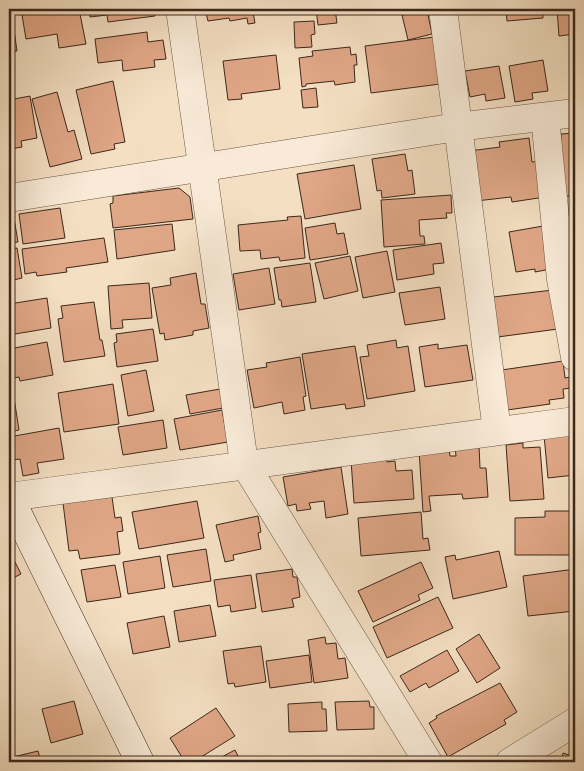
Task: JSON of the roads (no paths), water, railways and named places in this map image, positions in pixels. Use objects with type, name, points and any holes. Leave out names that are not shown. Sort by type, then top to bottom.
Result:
[{"type":"street","points":[[180,9],[204,168],[244,463],[428,762]]},
{"type":"street","points":[[443,9],[497,431]]},
{"type":"street","points":[[9,198],[457,128],[575,113]]},
{"type":"street","points":[[545,117],[562,279],[575,357]]},
{"type":"street","points":[[140,762],[9,496],[244,463],[575,421]]},
{"type":"street","points":[[510,762],[575,722]]}]
